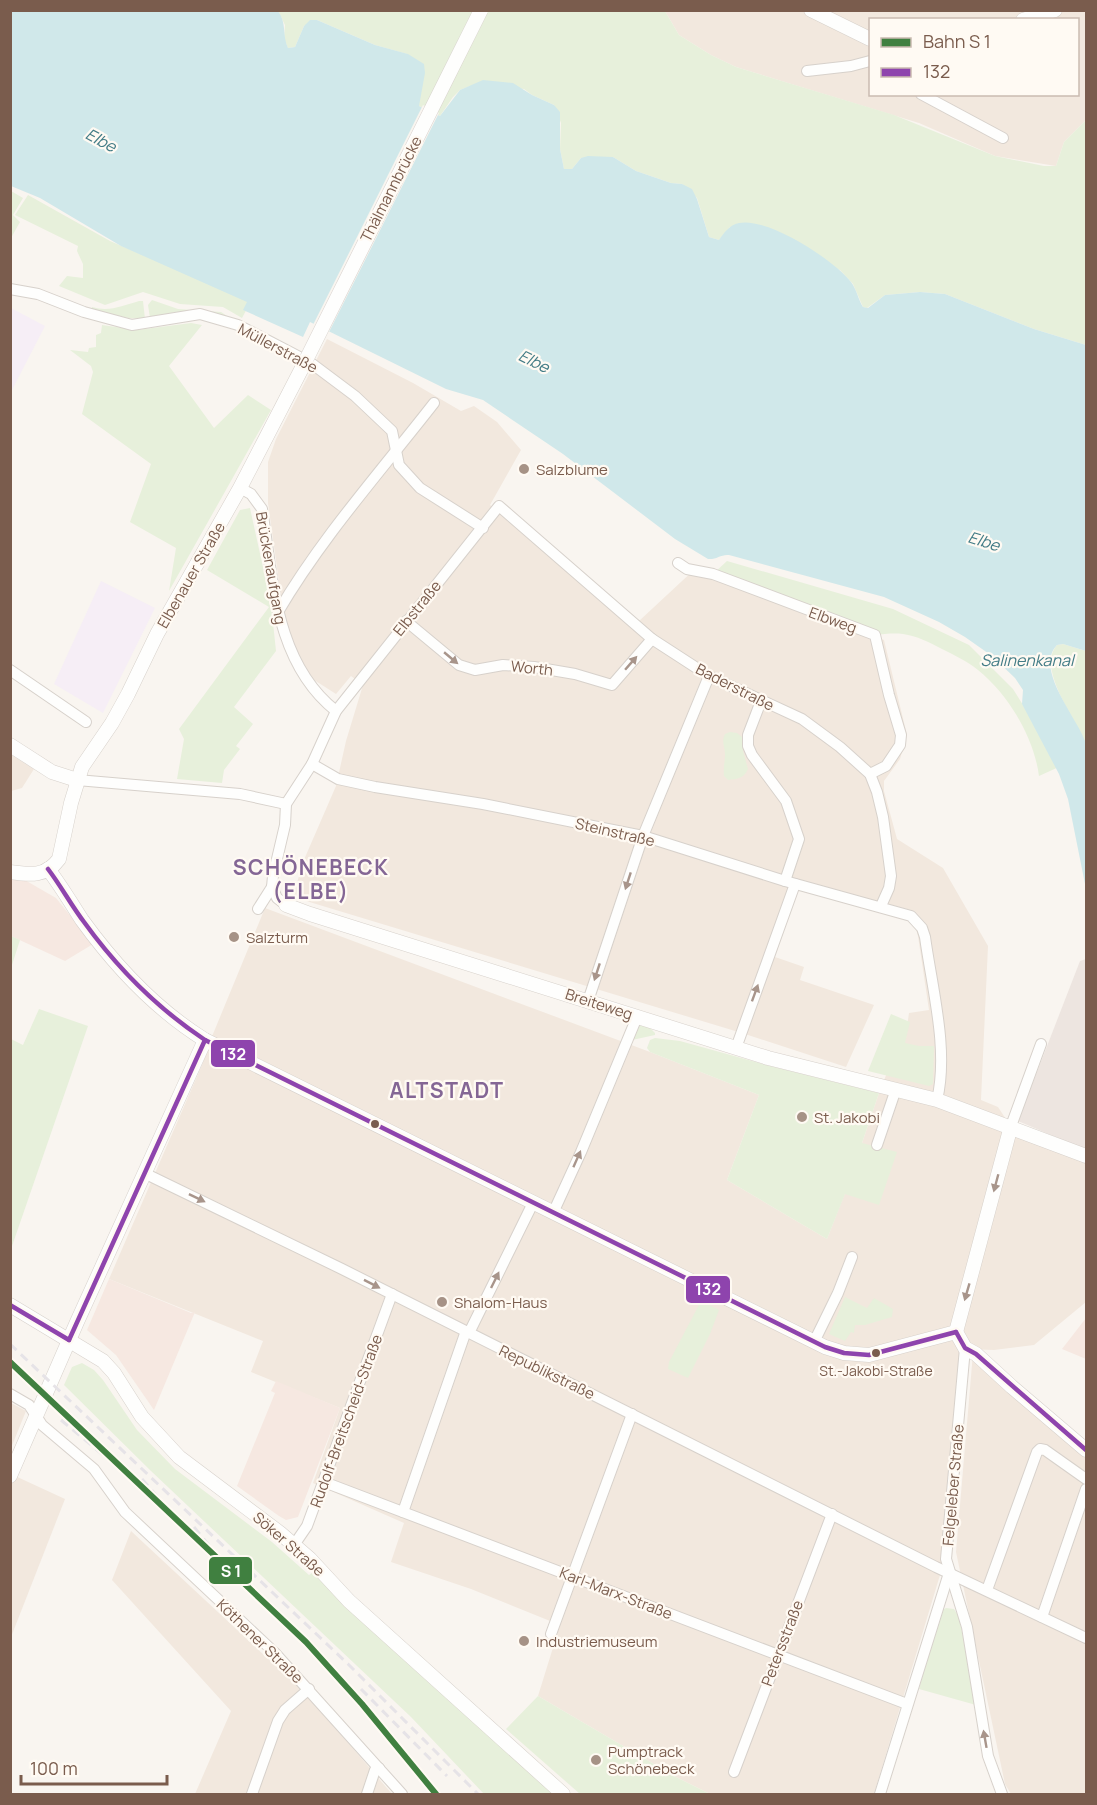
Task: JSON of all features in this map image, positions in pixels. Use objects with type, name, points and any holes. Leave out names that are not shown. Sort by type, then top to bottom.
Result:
[{"type":"street","name":"Thälmannbrücke","points":[[302,368],[480,10]]},
{"type":"street","points":[[811,10],[869,39]]},
{"type":"street","points":[[1029,18],[1055,10]]},
{"type":"street","points":[[807,71],[869,62]]},
{"type":"street","points":[[925,96],[1003,138]]},
{"type":"street","name":"Müllerstraße","points":[[10,289],[38,294],[84,312],[132,326],[200,314],[238,325],[311,363],[355,396],[392,431],[399,465],[420,488],[483,528]]},
{"type":"street","name":"Elbenauer Straße","points":[[48,869],[59,859],[82,767],[112,723],[128,694],[162,625],[240,488],[302,368]]},
{"type":"street","points":[[278,612],[296,582],[435,403]]},
{"type":"street","name":"Brückenaufgang","points":[[240,488],[251,494],[262,509],[278,612],[294,659],[318,693],[336,711]]},
{"type":"street","name":"Elbstraße","points":[[286,804],[312,764],[336,711],[499,506]]},
{"type":"street","name":"Baderstraße","points":[[499,506],[652,639],[709,676],[802,719],[840,747],[870,774],[878,792],[891,876],[889,888],[881,906]]},
{"type":"street","name":"Elbweg","points":[[678,563],[687,569],[713,574],[875,634],[901,735],[900,745],[886,766],[870,774]]},
{"type":"street","name":"Worth","points":[[406,621],[459,665],[475,670],[503,665],[534,667],[575,674],[612,685],[652,639]]},
{"type":"street","points":[[10,670],[86,722]]},
{"type":"street","points":[[588,1001],[642,836],[709,676]]},
{"type":"street","points":[[736,1048],[790,883],[799,839],[786,801],[752,755],[748,746],[748,735],[761,701]]},
{"type":"street","points":[[10,745],[52,772],[77,780],[240,794],[286,804],[285,825],[272,887],[258,909]]},
{"type":"street","name":"Steinstraße","points":[[312,764],[338,778],[365,785],[483,804],[642,836],[790,883],[899,911],[915,918],[925,937],[939,1031],[941,1078],[937,1100]]},
{"type":"street","points":[[10,872],[33,875],[48,869],[83,920],[143,992],[170,1016],[205,1040],[814,1342],[844,1353],[869,1355],[956,1332]]},
{"type":"street","name":"Breiteweg","points":[[272,887],[277,898],[286,905],[310,914],[768,1058],[937,1100],[1086,1156]]},
{"type":"street","points":[[553,1213],[637,1017]]},
{"type":"street","points":[[10,1476],[205,1040]]},
{"type":"street","points":[[1041,1044],[1011,1126],[956,1332],[965,1348],[976,1354],[1086,1450]]},
{"type":"street","points":[[877,1145],[896,1089]]},
{"type":"street","name":"Republikstraße","points":[[144,1173],[392,1294],[949,1573],[1086,1638]]},
{"type":"street","points":[[403,1512],[468,1332],[533,1203]]},
{"type":"street","points":[[814,1342],[838,1293],[852,1257]]},
{"type":"street","name":"Rudolf-Breitscheid-Straße","points":[[294,1545],[308,1526],[392,1294]]},
{"type":"street","name":"Söker Straße","points":[[10,1305],[96,1355],[109,1367],[142,1417],[179,1456],[319,1567],[349,1601],[563,1794]]},
{"type":"street","name":"Felgeleber Straße","points":[[965,1348],[946,1559],[967,1627],[988,1756],[1002,1794]]},
{"type":"street","name":"Köthener Straße","points":[[10,1394],[29,1405],[42,1425],[71,1448],[100,1476],[125,1512],[274,1653],[402,1794]]},
{"type":"street","points":[[551,1634],[632,1414]]},
{"type":"street","points":[[987,1590],[1036,1452],[1040,1449],[1045,1450],[1086,1479]]},
{"type":"street","name":"Karl-Marx-Straße","points":[[324,1482],[907,1704]]},
{"type":"street","points":[[1042,1617],[1086,1489]]},
{"type":"street","name":"Petersstraße","points":[[734,1772],[832,1514]]},
{"type":"street","points":[[880,1794],[949,1573]]},
{"type":"street","points":[[252,1794],[279,1721],[285,1710],[309,1689]]},
{"type":"street","points":[[367,1794],[375,1770],[379,1768]]},
{"type":"shaded area","points":[[665,11],[1086,11],[1086,120],[1064,142],[1056,166],[995,156],[919,123],[736,67],[679,35]]},
{"type":"shaded area","points":[[11,308],[45,326],[11,392]]},
{"type":"shaded area","points":[[327,339],[413,383],[461,411],[474,406],[497,422],[521,450],[490,505],[639,621],[696,568],[884,640],[907,735],[900,759],[884,781],[884,791],[897,839],[943,868],[988,946],[981,1100],[998,1107],[1015,1133],[1086,1163],[1086,1302],[1034,1345],[994,1350],[965,1349],[951,1451],[940,1575],[874,1794],[710,1794],[676,1777],[538,1696],[560,1625],[471,1589],[391,1562],[404,1523],[313,1483],[340,1408],[251,1372],[263,1341],[109,1279],[202,1065],[265,908],[759,1095],[727,1180],[827,1239],[909,1013],[929,1010],[918,936],[911,910],[800,881],[775,957],[804,967],[800,980],[874,1005],[846,1067],[745,1034],[293,897],[303,862],[336,786],[346,741],[363,685],[351,676],[336,694],[311,678],[290,642],[282,604],[268,503],[268,462],[276,439]]},
{"type":"shaded area","points":[[101,581],[155,608],[103,713],[54,684]]},
{"type":"shaded area","points":[[10,754],[34,769],[22,788],[11,791]]},
{"type":"shaded area","points":[[11,877],[23,879],[56,898],[93,944],[65,961],[11,936]]},
{"type":"shaded area","points":[[1086,959],[1086,1150],[1018,1121],[1080,961]]},
{"type":"shaded area","points":[[109,1279],[191,1313],[195,1312],[154,1410],[116,1355],[87,1330]]},
{"type":"shaded area","points":[[1086,1318],[1086,1359],[1062,1349]]},
{"type":"shaded area","points":[[973,1353],[1086,1457],[1086,1794],[1011,1794],[1005,1784],[956,1552]]},
{"type":"shaded area","points":[[276,1381],[340,1408],[298,1517],[286,1520],[237,1486],[275,1393],[271,1391]]},
{"type":"shaded area","points":[[11,1403],[26,1411],[11,1448]]},
{"type":"shaded area","points":[[13,1475],[65,1499],[11,1637],[10,1481]]},
{"type":"shaded area","points":[[131,1531],[308,1696],[392,1794],[195,1794],[231,1711],[112,1580]]},
{"type":"green space","points":[[278,11],[665,11],[679,35],[736,67],[894,115],[995,156],[1044,166],[1056,166],[1064,142],[1086,120],[1086,345],[1034,329],[945,294],[920,292],[885,295],[867,308],[863,307],[853,284],[840,270],[730,227],[719,240],[709,237],[697,198],[682,184],[671,183],[636,171],[613,157],[581,158],[572,169],[564,169],[560,149],[561,123],[554,105],[524,89],[470,86],[460,90],[453,97],[440,116],[419,106],[407,54],[375,45],[317,20],[304,26],[295,47],[288,48],[284,39],[285,25]]},
{"type":"green space","points":[[11,191],[23,198],[13,215],[20,222],[11,238]]},
{"type":"green space","points":[[28,195],[110,241],[251,301],[242,318],[223,307],[180,304],[143,292],[105,305],[59,286],[67,276],[83,278],[83,264],[77,251],[78,246],[15,215]]},
{"type":"green space","points":[[152,300],[178,309],[221,312],[236,322],[188,312],[176,312],[150,318],[148,305]]},
{"type":"green space","points":[[143,301],[145,319],[92,310],[92,307],[110,309]]},
{"type":"green space","points":[[191,323],[202,325],[169,366],[214,428],[248,395],[271,410],[169,591],[176,548],[130,522],[151,464],[82,414],[93,372],[91,366],[70,350],[88,352],[89,348],[96,347],[96,335],[101,333],[102,325],[137,330]]},
{"type":"green space","points":[[250,508],[271,604],[276,651],[234,707],[253,724],[236,746],[240,749],[224,770],[222,783],[177,779],[184,739],[179,729],[269,607],[207,570],[240,510]]},
{"type":"green space","points":[[727,561],[893,609],[969,645],[1013,689],[1061,766],[1039,776],[1032,746],[1018,717],[989,680],[965,661],[918,638],[900,634],[875,635],[713,574]]},
{"type":"green space","points":[[1063,644],[1086,651],[1086,744],[1060,694],[1051,667],[1052,655],[1057,645]]},
{"type":"green space","points":[[730,732],[742,737],[748,769],[740,777],[728,780],[724,776],[723,739],[725,734]]},
{"type":"green space","points":[[11,936],[20,940],[11,968]]},
{"type":"green space","points":[[39,1009],[88,1026],[11,1249],[11,1039],[23,1045]]},
{"type":"green space","points":[[891,1014],[910,1022],[905,1043],[934,1046],[933,1084],[929,1086],[868,1071]]},
{"type":"green space","points":[[640,1025],[647,1025],[655,1035],[632,1040]]},
{"type":"green space","points":[[655,1038],[680,1041],[879,1093],[862,1143],[897,1152],[879,1205],[845,1194],[827,1239],[727,1180],[759,1095],[650,1052],[647,1048],[650,1040]]},
{"type":"green space","points":[[845,1297],[867,1308],[874,1298],[893,1309],[892,1317],[865,1325],[855,1325],[854,1333],[851,1332],[845,1341],[829,1334]]},
{"type":"green space","points":[[701,1301],[719,1310],[688,1378],[668,1369],[669,1362]]},
{"type":"green space","points":[[82,1363],[94,1370],[103,1380],[137,1430],[175,1469],[272,1542],[309,1575],[312,1573],[554,1794],[484,1794],[411,1717],[151,1471],[64,1385],[72,1367]]},
{"type":"green space","points":[[946,1608],[954,1609],[959,1617],[976,1705],[919,1689],[940,1612]]},
{"type":"green space","points":[[538,1696],[676,1777],[710,1794],[580,1794],[506,1729]]},
{"type":"water","points":[[10,11],[278,11],[283,20],[288,48],[295,47],[304,26],[310,20],[317,20],[375,45],[408,54],[424,64],[425,73],[419,106],[440,116],[460,90],[483,80],[513,83],[554,105],[560,112],[560,149],[564,169],[572,169],[581,158],[588,156],[613,157],[636,171],[671,183],[682,184],[692,189],[709,237],[719,240],[730,227],[739,223],[751,223],[783,233],[816,252],[842,273],[853,285],[863,307],[868,308],[885,295],[920,292],[945,294],[1034,329],[1086,345],[1086,651],[1063,644],[1057,645],[1051,655],[1050,667],[1059,693],[1086,745],[1086,889],[1068,799],[1059,774],[1022,704],[1023,690],[1015,678],[992,656],[965,637],[939,622],[884,597],[729,555],[708,559],[675,539],[563,454],[483,400],[446,389],[310,322],[303,337],[243,310],[247,302],[121,246],[40,198],[11,186]]},
{"type":"pier","points":[[423,105],[439,113],[328,334],[312,327]]},
{"type":"railway","points":[[10,1344],[348,1664],[478,1794]]},
{"type":"railway","points":[[61,1420],[144,1489]]},
{"type":"railway","points":[[142,1479],[195,1540]]},
{"type":"railway","points":[[194,1527],[222,1561],[255,1594]]},
{"type":"railway","points":[[361,1689],[447,1776]]},
{"type":"transit line","name":"132","points":[[48,869],[110,956],[139,987],[187,1028],[205,1040],[825,1347],[844,1353],[869,1355],[956,1332]]},
{"type":"transit line","name":"132","points":[[69,1340],[205,1040]]},
{"type":"transit line","name":"132","points":[[10,1305],[69,1340]]},
{"type":"transit line","name":"132","points":[[956,1332],[965,1348],[976,1354],[1086,1450]]},
{"type":"transit line","points":[[10,1362],[306,1642],[362,1704],[436,1794]]},
{"type":"place","name":"Salzblume","points":[[524,469]]},
{"type":"place","name":"Salzturm","points":[[234,937]]},
{"type":"place","name":"St. Jakobi","points":[[802,1117]]},
{"type":"place","name":"Shalom-Haus","points":[[442,1302]]},
{"type":"place","name":"St.-Jakobi-Straße","points":[[876,1353]]},
{"type":"place","name":"Industriemuseum","points":[[524,1641]]},
{"type":"place","name":"Pumptrack Schönebeck","points":[[596,1760]]},
{"type":"district","name":"SCHÖNEBECK (ELBE)","points":[[311,879]]},
{"type":"district","name":"ALTSTADT","points":[[447,1090]]},
{"type":"water label","name":"Elbe","points":[[101,140]]},
{"type":"water label","name":"Elbe","points":[[534,361]]},
{"type":"water label","name":"Elbe","points":[[984,541]]},
{"type":"water label","name":"Salinenkanal","points":[[1027,660]]}]
